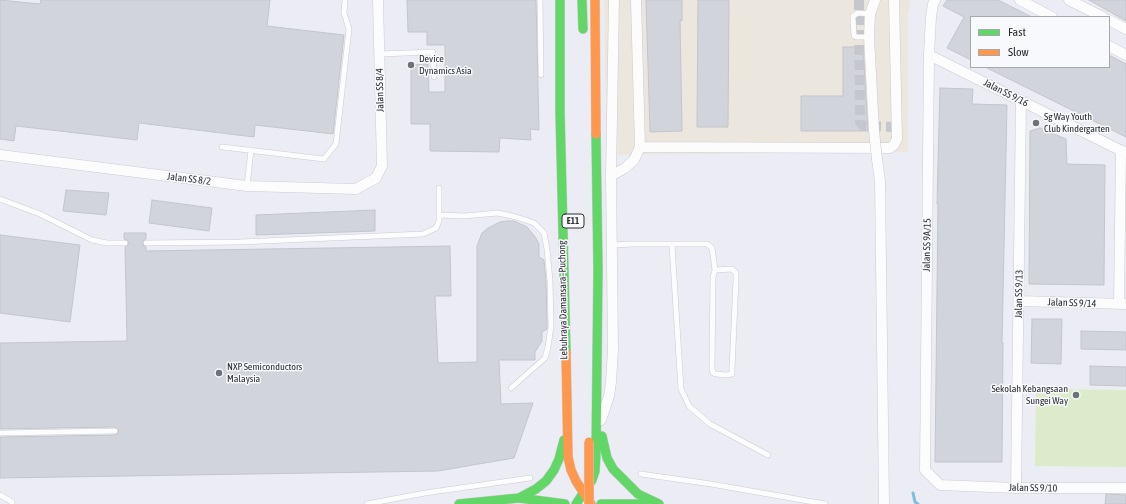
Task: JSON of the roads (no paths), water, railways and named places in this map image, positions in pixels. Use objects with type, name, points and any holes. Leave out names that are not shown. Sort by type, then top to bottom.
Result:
[{"type":"highway","points":[[560,0],[560,112],[568,457],[571,470],[576,481],[590,504]]},
{"type":"highway","points":[[582,0],[583,40]]},
{"type":"highway","points":[[577,504],[592,480],[595,471],[596,454],[598,262],[595,0]]},
{"type":"highway","name":"Lebuhraya Damansara–Puchong","points":[[575,340],[577,504]]},
{"type":"highway","points":[[588,379],[590,504]]},
{"type":"highway","points":[[596,396],[604,448],[613,469],[638,494],[659,504]]},
{"type":"highway","points":[[519,498],[536,489],[546,481],[554,470],[561,453],[567,427]]},
{"type":"highway","points":[[459,504],[519,498],[563,503]]},
{"type":"highway","points":[[600,504],[659,504]]},
{"type":"street","name":"Jalan SS 8/4","points":[[376,178],[382,166],[378,0]]},
{"type":"street","points":[[600,424],[609,396],[613,349],[611,176],[614,0]]},
{"type":"street","points":[[611,176],[625,168],[634,160],[640,147],[636,0]]},
{"type":"street","points":[[875,0],[870,14],[869,37],[874,132],[880,188],[884,504]]},
{"type":"street","points":[[640,147],[890,148],[894,145],[897,139],[894,0]]},
{"type":"street","name":"Jalan SS 9A/15","points":[[935,0],[931,17],[929,55],[925,470],[940,485]]},
{"type":"street","points":[[1020,0],[1050,16]]},
{"type":"street","points":[[1070,0],[1087,4],[1102,16]]},
{"type":"street","points":[[1110,21],[1126,29]]},
{"type":"street","points":[[1110,47],[1126,55]]},
{"type":"street","name":"Jalan SS 9/16","points":[[929,55],[1123,152]]},
{"type":"street","name":"Jalan SS 9/13","points":[[1016,488],[1021,101]]},
{"type":"street","points":[[1123,152],[1123,304]]},
{"type":"street","name":"Jalan SS 8/2","points":[[0,155],[247,186],[356,189],[376,178]]},
{"type":"street","name":"Jalan SS 9/14","points":[[1019,301],[1123,304]]},
{"type":"street","name":"Jalan SS 9/10","points":[[940,485],[1016,488],[1126,488]]},
{"type":"lane","points":[[222,147],[324,159],[336,144],[349,29],[344,13],[345,0]]},
{"type":"lane","points":[[540,0],[541,75]]},
{"type":"lane","points":[[869,37],[854,36],[852,18],[858,13],[870,14]]},
{"type":"lane","points":[[379,54],[433,52],[434,77]]},
{"type":"lane","points":[[247,186],[252,150]]},
{"type":"lane","points":[[146,243],[240,242],[423,234],[436,228],[440,221],[439,188]]},
{"type":"lane","points":[[0,199],[40,214],[92,240],[107,243],[124,243]]},
{"type":"lane","points":[[440,215],[464,216],[498,213],[534,223],[544,233],[550,281],[551,326],[548,348],[545,358],[511,388]]},
{"type":"lane","points":[[612,245],[707,244],[712,248],[715,270],[713,277],[712,368],[713,373],[726,375],[732,374],[736,273],[732,268],[715,270]]},
{"type":"lane","points":[[672,245],[681,389],[689,406],[710,424],[768,455]]},
{"type":"lane","points":[[0,434],[115,431]]},
{"type":"lane","points":[[641,474],[711,484],[825,504]]},
{"type":"lane","points":[[368,504],[440,491],[530,478]]},
{"type":"lane","points":[[0,495],[12,502],[12,504]]},
{"type":"waterway","points":[[913,493],[915,502],[918,504]]},
{"type":"tunnel","points":[[859,0],[860,122],[863,126],[897,127]]},
{"type":"place","name":"Device Dynamics Asia","points":[[411,65]]},
{"type":"place","name":"Sg Way Youth Club Kindergarten","points":[[1036,123]]},
{"type":"place","name":"NXP Semiconductors Malaysia","points":[[219,373]]},
{"type":"place","name":"Sekolah Kebangsaan Sungei Way","points":[[1076,395]]}]
